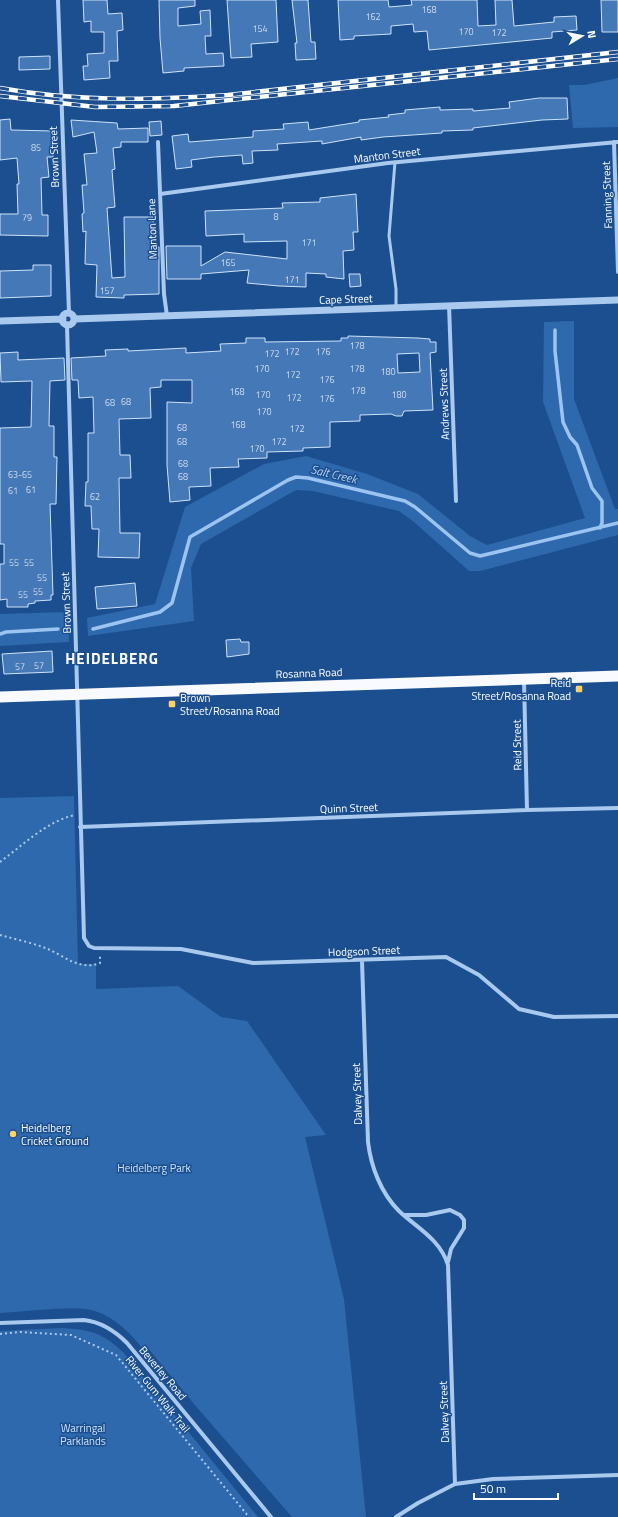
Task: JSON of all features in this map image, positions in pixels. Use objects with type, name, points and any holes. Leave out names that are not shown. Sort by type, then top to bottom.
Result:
[{"type":"highway","name":"Rosanna Road","points":[[0,697],[618,676]]},
{"type":"street","name":"Brown Street","points":[[58,0],[61,70],[61,124],[69,313]]},
{"type":"street","name":"Manton Lane","points":[[158,142],[164,294],[167,316]]},
{"type":"street","name":"Manton Street","points":[[160,194],[395,162],[616,142]]},
{"type":"street","name":"Fanning Street","points":[[616,142],[618,272]]},
{"type":"street","name":"Cape Street","points":[[74,319],[618,300]]},
{"type":"street","name":"Andrews Street","points":[[449,305],[456,502]]},
{"type":"street","points":[[0,321],[65,322],[72,324],[74,319],[73,316],[69,313],[64,315],[65,322]]},
{"type":"street","name":"Brown Street","points":[[65,322],[78,694],[80,826],[84,938],[89,946],[94,948]]},
{"type":"street","name":"Reid Street","points":[[524,679],[527,810]]},
{"type":"street","name":"Quinn Street","points":[[80,826],[618,808]]},
{"type":"street","name":"Hodgson Street","points":[[94,948],[181,949],[253,963],[362,961],[446,957],[479,975],[519,1009],[554,1017],[618,1016]]},
{"type":"street","name":"Dalvey Street","points":[[362,961],[369,1154],[376,1176],[384,1192],[405,1216],[435,1241],[443,1253],[448,1268]]},
{"type":"street","name":"Dalvey Street","points":[[405,1216],[422,1216],[452,1210],[462,1216],[464,1228],[450,1253],[448,1268],[455,1484]]},
{"type":"street","name":"Beverley Road","points":[[0,1323],[84,1320],[98,1322],[111,1329],[127,1343],[271,1517]]},
{"type":"street","points":[[396,1517],[418,1503],[455,1484],[493,1479],[618,1475]]},
{"type":"lane","points":[[395,162],[389,236],[396,291],[396,308]]},
{"type":"path","points":[[0,862],[63,818],[81,815]]},
{"type":"path","points":[[0,935],[48,949],[73,963],[88,965],[100,963],[101,948]]},
{"type":"path","name":"River Gum Walk Trail","points":[[0,1334],[20,1332],[72,1336],[116,1355],[249,1517]]},
{"type":"green space","points":[[618,78],[618,127],[573,128],[569,85],[584,85]]},
{"type":"green space","points":[[574,321],[574,399],[615,509],[618,509],[618,535],[480,571],[469,571],[414,522],[399,511],[313,491],[296,490],[201,544],[191,568],[194,621],[88,636],[87,618],[155,604],[185,507],[264,464],[306,456],[367,474],[418,494],[470,536],[487,545],[585,518],[543,402],[544,322]]},
{"type":"green space","points":[[68,612],[69,642],[0,646],[0,614]]},
{"type":"green space","name":"Heidelberg Park","points":[[74,796],[78,964],[96,964],[96,989],[178,986],[221,1017],[247,1021],[326,1135],[305,1137],[344,1299],[366,1517],[292,1517],[194,1404],[147,1347],[143,1349],[128,1332],[103,1314],[86,1309],[49,1309],[0,1313],[0,798]]},
{"type":"green space","name":"Warringal Parklands","points":[[63,1328],[95,1333],[108,1340],[123,1352],[258,1517],[0,1517],[0,1331]]},
{"type":"building","points":[[83,0],[107,0],[108,14],[122,13],[123,30],[117,31],[118,61],[109,61],[110,78],[84,80],[83,66],[88,66],[87,54],[104,53],[104,32],[91,32],[91,21],[84,22]]},
{"type":"building","points":[[159,0],[195,0],[195,6],[178,8],[178,26],[201,24],[200,11],[210,10],[211,36],[205,36],[206,54],[223,53],[224,66],[184,68],[184,71],[163,73]]},
{"type":"building","points":[[227,0],[276,0],[278,42],[251,44],[252,57],[231,58]]},
{"type":"building","points":[[292,0],[308,0],[311,42],[315,42],[316,59],[296,60],[295,43],[297,43]]},
{"type":"building","points":[[338,0],[388,0],[389,7],[412,5],[411,0],[477,0],[478,26],[496,25],[495,0],[512,0],[514,26],[554,22],[554,17],[576,16],[577,30],[552,32],[552,38],[429,50],[427,31],[414,32],[413,24],[391,26],[391,34],[354,36],[354,39],[340,40]]},
{"type":"building","points":[[601,0],[618,0],[618,32],[602,32]]},
{"type":"building","points":[[50,56],[50,69],[19,70],[19,57]]},
{"type":"building","points":[[539,98],[567,98],[568,119],[542,120],[473,128],[473,130],[442,131],[442,133],[361,140],[361,137],[322,144],[322,141],[277,144],[278,150],[252,151],[253,163],[243,164],[242,155],[214,157],[191,160],[192,167],[176,169],[172,136],[188,134],[189,142],[253,137],[253,131],[284,129],[283,124],[308,122],[309,130],[359,122],[359,120],[389,117],[388,115],[405,113],[405,110],[440,107],[440,110],[473,109],[473,111],[510,108],[509,102]]},
{"type":"building","points":[[10,119],[11,130],[53,131],[53,157],[47,157],[49,177],[41,178],[42,215],[48,215],[48,236],[0,235],[0,214],[18,214],[17,184],[19,184],[17,158],[0,160],[0,120]]},
{"type":"building","points":[[71,120],[117,123],[118,129],[148,128],[148,142],[121,142],[121,147],[113,148],[115,169],[112,170],[115,207],[107,208],[112,278],[125,277],[124,217],[153,217],[154,247],[159,247],[159,294],[124,295],[124,298],[96,297],[97,265],[85,264],[86,231],[83,232],[82,214],[84,213],[82,185],[87,185],[84,154],[97,153],[94,132],[73,137]]},
{"type":"building","points":[[161,121],[162,135],[150,136],[149,122]]},
{"type":"building","points":[[356,194],[358,232],[353,232],[354,250],[343,251],[344,279],[326,277],[326,274],[306,273],[306,287],[247,283],[249,270],[201,274],[201,279],[167,279],[166,246],[201,246],[201,266],[225,252],[287,259],[287,241],[244,242],[244,234],[206,236],[205,211],[283,208],[282,203],[320,202],[320,198]]},
{"type":"building","points":[[33,265],[51,265],[51,296],[0,298],[0,271],[33,270]]},
{"type":"building","points":[[349,274],[360,274],[361,286],[350,287]]},
{"type":"building","points":[[348,336],[418,338],[430,339],[430,342],[436,342],[436,352],[430,353],[433,410],[404,411],[402,416],[391,414],[360,415],[360,421],[330,422],[330,447],[303,448],[303,451],[267,452],[267,458],[238,459],[239,467],[210,468],[211,486],[189,487],[190,500],[170,502],[167,465],[167,402],[192,403],[192,380],[161,380],[161,387],[150,388],[151,418],[119,419],[120,455],[130,455],[131,478],[119,478],[120,533],[140,533],[139,558],[98,557],[99,529],[92,529],[91,506],[85,506],[86,482],[88,482],[88,433],[94,433],[93,397],[79,398],[78,380],[72,380],[71,358],[106,356],[105,350],[128,349],[128,351],[186,348],[186,353],[221,351],[220,344],[246,343],[246,338],[265,338],[265,342],[341,341],[341,338],[348,338]],"holes":[[[419,353],[420,372],[398,373],[397,354]]]},
{"type":"building","points":[[18,352],[18,360],[64,358],[65,380],[50,381],[49,426],[54,426],[54,457],[57,457],[56,504],[50,504],[53,595],[51,595],[51,600],[35,601],[35,603],[28,604],[28,607],[7,607],[7,599],[0,600],[0,564],[4,564],[4,544],[0,544],[0,428],[31,427],[32,381],[1,382],[0,353]]},
{"type":"building","points":[[135,583],[137,606],[97,609],[95,587]]},
{"type":"building","points":[[240,639],[241,642],[249,642],[249,654],[227,657],[226,640]]},
{"type":"building","points":[[52,651],[53,672],[4,674],[2,654]]},
{"type":"waterway","points":[[555,330],[555,351],[563,422],[570,437],[577,445],[592,488],[602,501],[602,523],[600,528]]},
{"type":"waterway","name":"Salt Creek","points":[[93,629],[160,612],[172,603],[190,537],[288,480],[296,477],[308,478],[405,501],[415,507],[470,553],[480,556],[618,523]]},
{"type":"waterway","name":"Salt Creek","points":[[0,634],[6,632],[58,629]]},
{"type":"railway","points":[[0,88],[28,93],[85,98],[142,99],[199,97],[618,52]]},
{"type":"railway","points":[[0,96],[95,107],[174,106],[618,59]]},
{"type":"place","name":"Reid Street/Rosanna Road","points":[[579,689]]},
{"type":"place","name":"Brown Street/Rosanna Road","points":[[172,704]]},
{"type":"place","name":"Heidelberg Cricket Ground","points":[[13,1134]]},
{"type":"district","name":"HEIDELBERG","points":[[112,658]]}]
